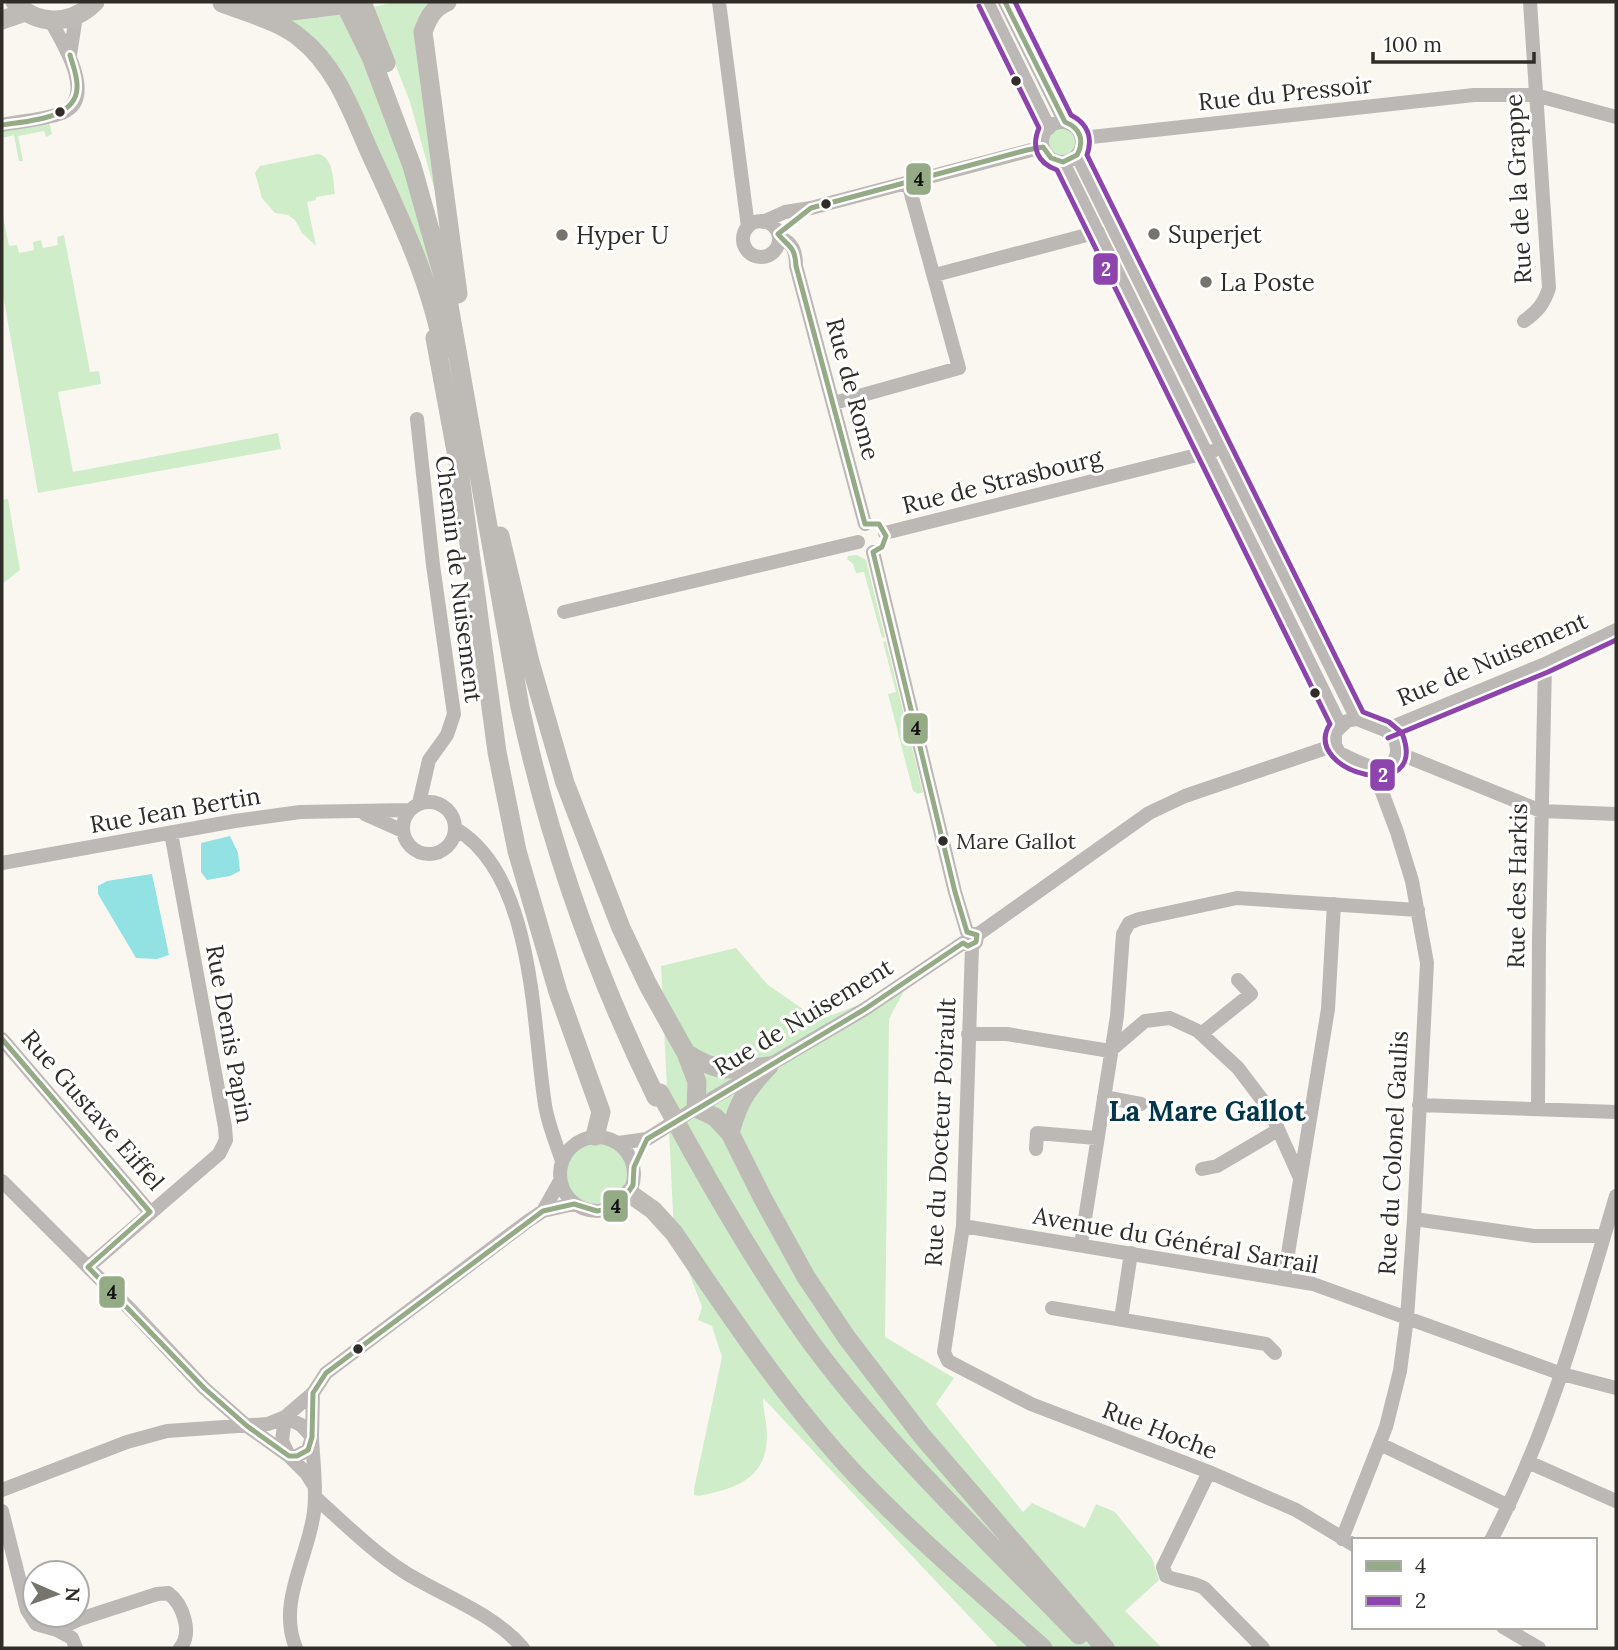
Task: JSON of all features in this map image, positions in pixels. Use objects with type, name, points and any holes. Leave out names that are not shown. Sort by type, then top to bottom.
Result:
[{"type":"main road","points":[[2,20],[20,7],[50,20],[76,16],[95,2]]},
{"type":"main road","points":[[221,2],[274,10],[363,2],[421,163],[459,302]]},
{"type":"main road","points":[[221,2],[298,36],[321,57],[346,99],[416,258],[439,330],[525,761],[563,882],[580,917]]},
{"type":"main road","points":[[271,2],[311,5]]},
{"type":"main road","points":[[344,2],[371,57],[412,166],[445,283],[523,719],[537,779],[580,917],[625,1034],[728,1227],[804,1341],[910,1469],[1083,1648]]},
{"type":"main road","points":[[447,2],[428,17],[423,32],[459,302],[520,662],[548,790],[592,931],[658,1095]]},
{"type":"main road","points":[[416,258],[435,336],[458,462],[497,752],[517,851],[558,992],[601,1112],[586,1139]]},
{"type":"main road","points":[[500,537],[530,662],[565,783],[621,928],[686,1053],[697,1082],[696,1108],[715,1117],[730,1133],[806,1277],[847,1338],[922,1436],[1105,1648]]},
{"type":"main road","points":[[686,1053],[710,1067],[727,1071],[769,1066]]},
{"type":"main road","points":[[730,1133],[737,1108],[747,1090],[769,1066]]},
{"type":"main road","points":[[689,1152],[814,1345],[919,1471],[1092,1648]]},
{"type":"main road","points":[[629,1193],[649,1206],[674,1233],[799,1409],[857,1475],[950,1566],[1043,1648]]},
{"type":"street","points":[[719,2],[754,220],[743,238],[750,253],[754,256],[766,256],[777,240],[811,208]]},
{"type":"street","points":[[987,2],[1049,128]]},
{"type":"street","points":[[1005,2],[1065,122],[1076,128],[1082,138],[1077,155],[1063,162]]},
{"type":"street","name":"Rue de la Grappe","points":[[1524,321],[1537,311],[1549,288],[1530,2]]},
{"type":"street","points":[[70,55],[76,16]]},
{"type":"street","points":[[2,125],[61,113],[74,104],[77,89],[70,55],[50,20]]},
{"type":"street","name":"Rue du Pressoir","points":[[1082,138],[1474,95],[1535,95],[1616,117]]},
{"type":"street","points":[[1065,122],[1049,128],[1043,137],[1043,147],[1051,158],[1063,162],[1340,725]]},
{"type":"street","points":[[754,220],[811,208],[1043,147]]},
{"type":"street","points":[[1077,155],[1357,719]]},
{"type":"street","points":[[834,403],[959,368],[908,183]]},
{"type":"street","points":[[754,220],[774,227],[777,240]]},
{"type":"street","points":[[935,275],[1098,232]]},
{"type":"street","name":"Rue de Rome","points":[[777,240],[796,266],[865,524]]},
{"type":"street","name":"Chemin de Nuisement","points":[[414,807],[426,779],[429,760],[447,736],[454,714],[433,565],[417,419]]},
{"type":"street","name":"Rue de Strasbourg","points":[[865,524],[879,524],[885,533],[1207,454],[1222,448]]},
{"type":"street","points":[[865,524],[857,533],[858,542],[863,549],[873,552]]},
{"type":"street","points":[[873,552],[884,544],[885,533]]},
{"type":"street","points":[[564,612],[858,542]]},
{"type":"street","points":[[873,552],[955,892],[970,939]]},
{"type":"street","name":"Rue de Nuisement","points":[[1385,730],[1545,664],[1616,630]]},
{"type":"street","name":"Rue des Harkis","points":[[1538,1109],[1545,664]]},
{"type":"street","points":[[1357,719],[1385,730],[1394,737],[1398,753],[1388,767],[1373,768],[1339,752],[1335,745],[1335,732],[1340,725],[1357,719]]},
{"type":"street","name":"Rue de Nuisement","points":[[618,1143],[647,1139],[865,1009],[1149,813],[1185,796],[1335,745]]},
{"type":"street","points":[[1398,753],[1541,811],[1616,814]]},
{"type":"street","name":"Rue du Colonel Gaulis","points":[[1348,1542],[1380,1444],[1400,1371],[1407,1318],[1427,963],[1418,910],[1397,832],[1373,768]]},
{"type":"street","points":[[426,779],[435,802]]},
{"type":"street","points":[[435,802],[442,804],[452,814],[455,835],[448,847],[435,854],[421,853],[409,845],[403,831],[405,816],[414,807],[435,802]]},
{"type":"street","name":"Rue Jean Bertin","points":[[2,863],[300,812],[414,807]]},
{"type":"street","name":"Rue Jean Bertin","points":[[358,811],[403,831]]},
{"type":"street","points":[[456,829],[473,842],[498,872],[511,898],[522,942],[545,1105],[562,1161]]},
{"type":"street","name":"Rue Denis Papin","points":[[88,1267],[219,1154],[226,1140],[171,833]]},
{"type":"street","points":[[448,847],[471,850],[484,856]]},
{"type":"street","points":[[1081,1244],[1117,1016],[1124,933],[1129,923],[1237,898],[1418,910]]},
{"type":"street","points":[[1284,1278],[1328,1009],[1334,904]]},
{"type":"street","name":"Rue du Docteur Poirault","points":[[948,1361],[944,1352],[963,1226],[970,939]]},
{"type":"street","points":[[1201,1034],[1251,994],[1238,980]]},
{"type":"street","points":[[968,1034],[1007,1034],[1110,1051],[1145,1021],[1170,1018],[1201,1034],[1238,1068],[1269,1109],[1300,1178]]},
{"type":"street","name":"Rue Gustave Eiffel","points":[[2,1039],[150,1212]]},
{"type":"street","points":[[1104,1097],[1141,1104]]},
{"type":"street","points":[[1419,1105],[1616,1112]]},
{"type":"street","points":[[1202,1169],[1217,1166],[1278,1129]]},
{"type":"street","points":[[552,1130],[586,1139],[607,1138],[618,1143],[631,1158],[634,1167],[629,1193],[621,1203],[610,1209],[597,1211],[574,1203],[560,1181]]},
{"type":"street","points":[[1036,1149],[1037,1133],[1096,1138]]},
{"type":"street","points":[[543,1211],[560,1181],[562,1161],[567,1151],[586,1139]]},
{"type":"street","points":[[634,1167],[647,1139]]},
{"type":"street","points":[[2,1181],[192,1376],[247,1426],[289,1456],[306,1473],[315,1492],[368,1545],[396,1566],[488,1619],[523,1648]]},
{"type":"street","points":[[1492,1538],[1528,1462],[1562,1374],[1616,1196]]},
{"type":"street","points":[[2,1490],[140,1438],[167,1431],[268,1424],[285,1417],[313,1393],[326,1373],[543,1211],[574,1203]]},
{"type":"street","points":[[1413,1219],[1534,1236],[1604,1236]]},
{"type":"street","name":"Avenue du Général Sarrail","points":[[963,1226],[1313,1284],[1562,1374],[1616,1388]]},
{"type":"street","points":[[1121,1319],[1131,1253]]},
{"type":"street","points":[[1052,1308],[1266,1344],[1275,1353]]},
{"type":"street","name":"Rue Hoche","points":[[948,1361],[1031,1404],[1209,1472],[1296,1510],[1348,1542]]},
{"type":"street","points":[[296,1648],[289,1631],[290,1606],[313,1516],[313,1393]]},
{"type":"street","points":[[285,1417],[301,1424],[313,1437]]},
{"type":"street","points":[[285,1417],[282,1441],[289,1456]]},
{"type":"street","points":[[289,1456],[297,1456],[308,1450],[313,1437]]},
{"type":"street","points":[[1380,1444],[1509,1506]]},
{"type":"street","points":[[1528,1462],[1616,1501]]},
{"type":"street","points":[[1209,1472],[1163,1567],[1166,1576],[1204,1588],[1263,1648]]},
{"type":"street","points":[[2,1511],[27,1611],[36,1624],[72,1638],[76,1648]]},
{"type":"street","points":[[57,1630],[80,1619],[168,1593],[177,1600],[187,1630],[184,1646],[180,1648]]},
{"type":"street","points":[[1506,1629],[1539,1648]]},
{"type":"green space","points":[[396,2],[436,2],[429,9],[441,213],[410,102],[373,7]]},
{"type":"green space","points":[[342,11],[379,92],[430,249],[441,327],[340,79],[267,12]]},
{"type":"green space","points":[[49,122],[52,134],[46,137],[44,131],[18,136],[23,161],[19,161],[14,135],[2,138],[2,132]]},
{"type":"green space","points":[[1063,125],[1074,130],[1079,141],[1074,152],[1063,157],[1052,152],[1047,141],[1052,130]]},
{"type":"green space","points":[[318,154],[330,165],[335,194],[316,197],[316,200],[307,202],[316,246],[302,233],[295,220],[288,215],[275,213],[262,198],[255,173],[260,166]]},
{"type":"green space","points":[[2,212],[9,246],[17,245],[19,253],[34,250],[33,242],[41,240],[43,248],[58,245],[57,237],[64,235],[90,372],[99,371],[101,384],[58,392],[73,472],[278,433],[281,449],[38,493],[2,289]]},
{"type":"green space","points":[[8,499],[20,570],[2,584],[2,500]]},
{"type":"green space","points":[[857,555],[866,560],[885,637],[882,638],[864,572],[856,573],[853,564],[847,559],[848,556]]},
{"type":"green space","points":[[886,641],[923,792],[918,794],[913,791],[888,694],[896,692],[883,642]]},
{"type":"green space","points":[[736,948],[768,985],[819,1020],[906,987],[889,1019],[885,1337],[954,1378],[936,1404],[1023,1512],[1032,1503],[1085,1528],[1096,1504],[1115,1512],[1152,1558],[1159,1580],[1125,1611],[1162,1648],[999,1648],[763,1398],[767,1431],[766,1451],[755,1472],[746,1480],[725,1490],[694,1495],[722,1357],[712,1326],[698,1320],[702,1307],[674,1233],[661,966]]},
{"type":"green space","points":[[592,1142],[604,1142],[621,1151],[628,1162],[628,1186],[621,1197],[604,1206],[592,1206],[580,1201],[571,1192],[566,1180],[566,1168],[571,1156],[580,1147]]},
{"type":"water","points":[[230,836],[238,853],[240,871],[230,876],[207,880],[201,872],[201,843]]},
{"type":"water","points":[[152,874],[169,955],[157,959],[136,958],[98,894],[98,886],[107,881]]},
{"type":"transit line","name":"4","points":[[2,1039],[150,1212],[88,1267],[204,1388],[247,1426],[289,1456],[297,1456],[308,1450],[312,1437],[313,1393],[326,1373],[543,1211],[574,1204],[597,1211],[610,1209],[621,1203],[633,1185],[634,1167],[647,1139],[865,1009],[963,943],[968,946],[976,942],[977,935],[967,932],[955,892],[873,552],[882,547],[886,536],[879,524],[865,524],[794,254],[778,234],[811,208],[1027,150],[1043,147],[1051,158],[1063,162],[1077,155],[1081,144],[1080,135],[1065,122],[1005,2]]},
{"type":"transit line","name":"2","points":[[979,6],[1039,128],[1036,148],[1040,159],[1057,170],[1330,724],[1325,741],[1332,756],[1347,767],[1365,774],[1384,775],[1399,770],[1406,756],[1402,733],[1389,722],[1363,712],[1087,155],[1088,132],[1082,123],[1071,115],[1015,2]]},
{"type":"transit line","name":"4","points":[[2,125],[48,117],[68,107],[77,88],[70,55]]},
{"type":"transit line","name":"2","points":[[1388,738],[1548,672],[1616,640]]},
{"type":"place","name":"Superjet","points":[[1154,234]]},
{"type":"place","name":"Hyper U","points":[[562,235]]},
{"type":"place","name":"La Poste","points":[[1206,282]]},
{"type":"place","name":"Mare Gallot","points":[[943,841]]},
{"type":"district","name":"La Mare Gallot","points":[[1207,1111]]}]
